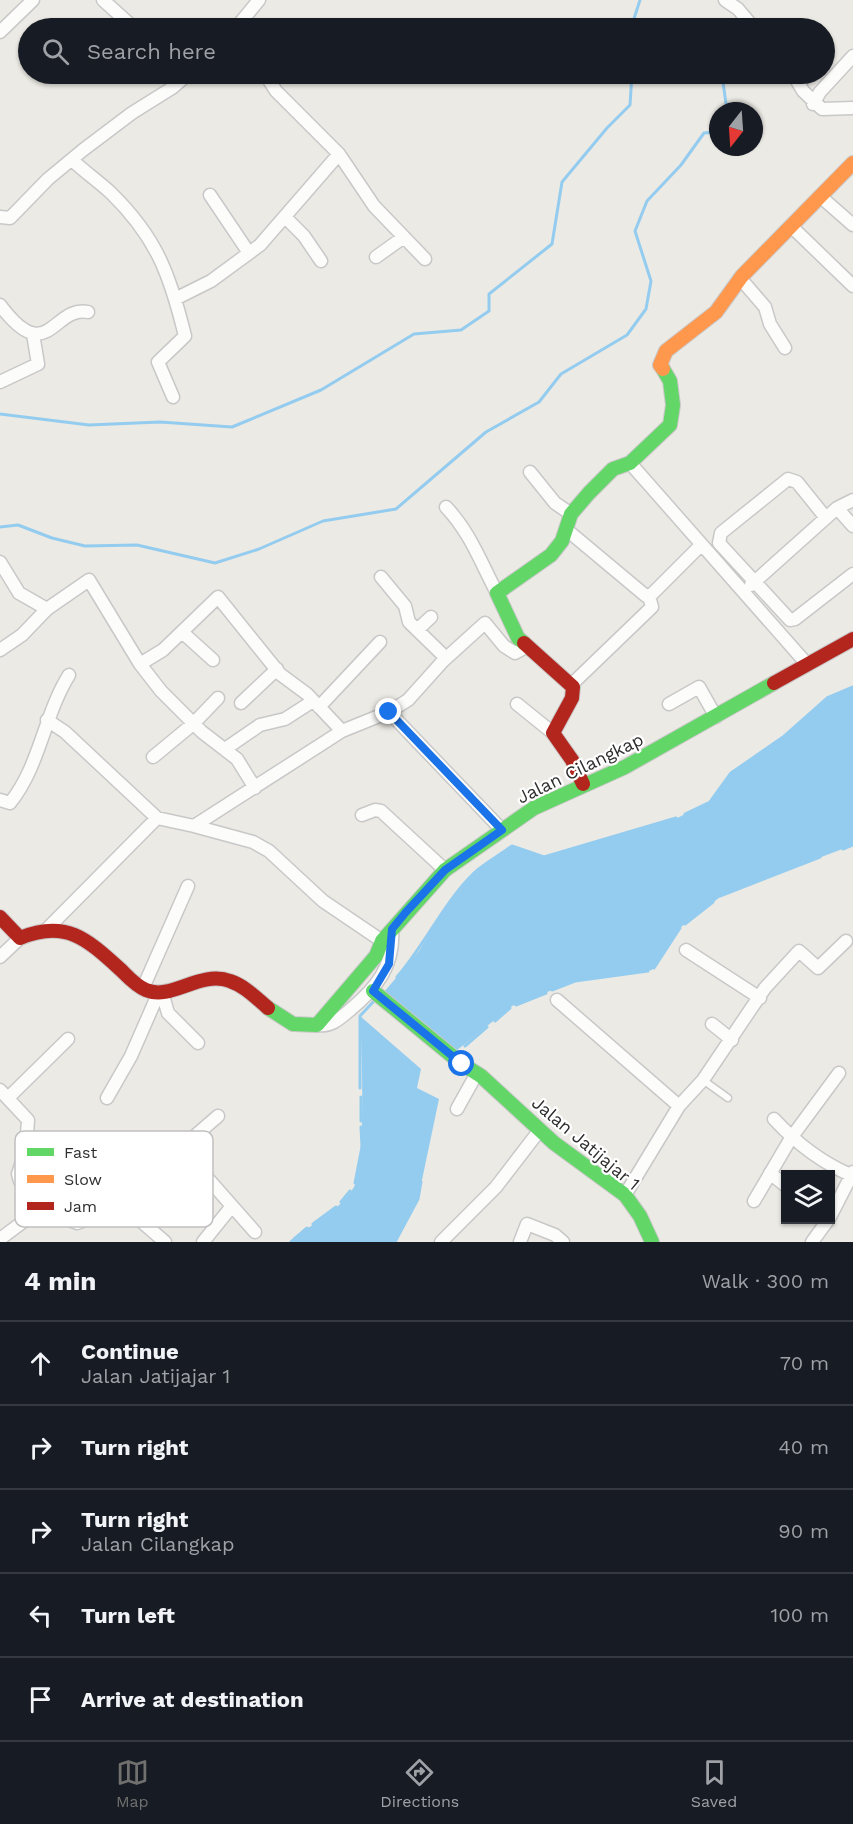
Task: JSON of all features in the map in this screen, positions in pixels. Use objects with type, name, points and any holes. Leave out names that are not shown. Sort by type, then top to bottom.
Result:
[{"type":"street","points":[[103,0],[123,18]]},
{"type":"street","points":[[244,18],[259,0]]},
{"type":"street","points":[[725,0],[746,18]]},
{"type":"street","points":[[0,32],[31,1]]},
{"type":"street","points":[[835,76],[853,56]]},
{"type":"street","points":[[0,217],[10,218],[48,179],[170,84]]},
{"type":"street","points":[[272,84],[282,98],[339,154],[374,206],[425,259]]},
{"type":"street","points":[[800,84],[813,104],[822,109],[853,108]]},
{"type":"street","points":[[813,104],[827,84]]},
{"type":"street","points":[[175,299],[211,281],[272,233],[339,154]]},
{"type":"street","points":[[72,160],[110,192],[137,221],[159,252],[185,336],[158,362],[173,397]]},
{"type":"street","points":[[497,593],[551,555],[567,530],[571,514],[609,473],[630,463],[670,425],[673,405],[670,381],[660,365],[662,358],[687,332],[716,312],[740,278],[853,163]]},
{"type":"street","points":[[210,195],[249,253]]},
{"type":"street","points":[[821,196],[853,225]]},
{"type":"street","points":[[285,217],[304,236],[321,261]]},
{"type":"street","points":[[792,226],[853,286]]},
{"type":"street","points":[[376,257],[404,237]]},
{"type":"street","points":[[740,278],[767,310],[770,324],[785,348]]},
{"type":"street","points":[[0,305],[15,323],[33,334],[45,332],[75,313],[88,312]]},
{"type":"street","points":[[0,382],[38,364],[33,334]]},
{"type":"street","points":[[630,463],[806,663]]},
{"type":"street","points":[[530,472],[555,503],[571,514]]},
{"type":"street","points":[[826,518],[797,482],[788,479],[721,533],[720,545],[787,618],[793,620],[853,574]]},
{"type":"street","points":[[743,592],[837,508],[853,500]]},
{"type":"street","points":[[447,507],[458,519],[482,558],[518,638],[571,685],[572,698],[553,733]]},
{"type":"street","points":[[837,508],[853,526]]},
{"type":"street","points":[[567,530],[642,595],[649,596]]},
{"type":"street","points":[[649,596],[702,545]]},
{"type":"street","points":[[2,571],[20,593],[47,609]]},
{"type":"street","points":[[381,577],[405,606],[409,622],[446,658]]},
{"type":"street","points":[[0,651],[22,635],[47,609],[89,580],[140,664],[173,706],[237,759],[255,788]]},
{"type":"street","points":[[571,685],[652,607],[649,596]]},
{"type":"street","points":[[140,664],[163,650],[218,597],[277,669],[342,731]]},
{"type":"street","points":[[417,630],[431,617]]},
{"type":"street","points":[[194,826],[342,731],[389,712],[408,700],[446,658],[485,623],[509,651],[515,653],[526,647]]},
{"type":"street","points":[[182,632],[213,660]]},
{"type":"street","name":"Jalan Cilangkap","points":[[315,1026],[376,956],[382,941],[392,929],[445,870],[534,808],[625,767],[716,717],[806,663],[853,639]]},
{"type":"street","points":[[225,749],[260,725],[285,719],[316,704],[380,642]]},
{"type":"street","points":[[241,703],[277,669]]},
{"type":"street","points":[[0,800],[9,804],[24,786],[47,720],[69,675]]},
{"type":"street","points":[[669,704],[699,687],[716,717]]},
{"type":"street","points":[[153,757],[193,724],[218,698]]},
{"type":"street","points":[[517,704],[553,733],[572,760],[583,784]]},
{"type":"street","points":[[389,712],[502,830]]},
{"type":"street","points":[[47,720],[65,732],[157,818],[253,842],[269,851],[323,901],[382,941]]},
{"type":"street","points":[[362,815],[375,810],[381,812],[445,870]]},
{"type":"street","points":[[47,929],[157,818]]},
{"type":"street","points":[[143,988],[188,886]]},
{"type":"street","points":[[0,916],[20,938]]},
{"type":"street","points":[[0,957],[20,938],[37,929],[62,927],[90,942],[143,988],[161,992],[184,982],[216,977],[246,990],[279,1016],[299,1026],[330,1025],[378,995],[389,964],[392,929]]},
{"type":"street","points":[[625,1195],[679,1106],[703,1080],[765,988],[799,951],[818,968],[846,941]]},
{"type":"street","points":[[686,950],[759,998]]},
{"type":"street","points":[[161,992],[168,1013],[198,1043]]},
{"type":"street","points":[[107,1098],[131,1056],[161,992]]},
{"type":"street","name":"Jalan Jatijajar 1","points":[[378,995],[506,1097],[539,1131],[625,1195],[640,1216],[651,1242]]},
{"type":"street","points":[[557,1000],[679,1106]]},
{"type":"street","points":[[712,1024],[732,1040]]},
{"type":"street","points":[[27,1131],[28,1120],[5,1094],[68,1039]]},
{"type":"street","points":[[457,1109],[477,1073]]},
{"type":"street","points":[[754,1202],[791,1138],[839,1073]]},
{"type":"street","points":[[200,1131],[218,1116]]},
{"type":"street","points":[[774,1119],[791,1138],[815,1157],[852,1174],[835,1208]]},
{"type":"street","points":[[441,1242],[496,1187],[539,1131]]},
{"type":"street","points":[[770,1173],[781,1182]]},
{"type":"street","points":[[213,1184],[255,1232]]},
{"type":"street","points":[[203,1242],[232,1206]]},
{"type":"street","points":[[520,1242],[527,1224],[555,1235],[563,1242]]},
{"type":"street","points":[[812,1242],[826,1224]]},
{"type":"street","points":[[0,1239],[16,1227]]},
{"type":"street","points":[[148,1227],[165,1242]]},
{"type":"lane","points":[[703,1080],[728,1098]]},
{"type":"water","points":[[853,687],[853,845],[724,894],[681,927],[652,970],[575,981],[512,1006],[456,1051],[384,992],[419,951],[443,911],[474,873],[512,846],[544,857],[673,820],[710,802],[731,773],[783,737],[827,698]]},
{"type":"water","points":[[360,1016],[421,1069],[417,1088],[439,1099],[418,1199],[395,1242],[291,1242],[294,1237],[335,1209],[349,1195],[358,1175],[362,1131]]},
{"type":"waterway","points":[[634,18],[640,0]]},
{"type":"waterway","points":[[0,414],[89,425],[160,422],[232,427],[321,390],[414,334],[461,330],[489,311],[489,294],[552,244],[562,182],[607,128],[630,105],[631,84]]},
{"type":"waterway","points":[[723,84],[726,102]]},
{"type":"waterway","points":[[0,527],[18,525],[52,538],[85,546],[137,545],[215,563],[259,549],[323,521],[396,509],[486,432],[539,402],[561,374],[627,335],[646,309],[651,281],[635,231],[647,201],[681,165],[704,133],[709,133]]},
{"type":"waterway","points":[[685,814],[710,802],[731,773],[783,737],[827,698],[853,687]]},
{"type":"waterway","points":[[397,977],[463,884],[478,869],[512,846],[544,857],[676,818]]},
{"type":"waterway","points":[[843,849],[853,845]]},
{"type":"waterway","points":[[720,896],[820,857]]},
{"type":"waterway","points":[[685,924],[713,902]]},
{"type":"waterway","points":[[654,968],[680,928]]},
{"type":"waterway","points":[[552,990],[575,981],[648,971]]},
{"type":"waterway","points":[[516,1005],[546,993]]},
{"type":"waterway","points":[[360,1088],[360,1016],[374,1001]]},
{"type":"waterway","points":[[495,1021],[510,1008]]},
{"type":"waterway","points":[[465,1046],[487,1027]]},
{"type":"waterway","points":[[361,1097],[361,1121]]},
{"type":"waterway","points":[[355,1183],[362,1147],[361,1127]]},
{"type":"waterway","points":[[395,1242],[418,1199],[421,1182]]},
{"type":"waterway","points":[[341,1202],[350,1191]]},
{"type":"waterway","points":[[313,1224],[336,1207]]},
{"type":"waterway","points":[[291,1242],[307,1228]]},
{"type":"traffic: fast","points":[[524,643],[518,638],[497,593],[551,555],[562,541],[571,514],[589,493],[613,469],[630,463],[670,425],[673,405],[670,381],[663,369]]},
{"type":"traffic: fast","points":[[268,1008],[293,1024],[317,1025],[376,956],[382,941],[445,870],[534,808],[625,767],[774,683]]},
{"type":"traffic: fast","points":[[373,991],[462,1064],[481,1076],[554,1143],[625,1195],[640,1216],[652,1242]]},
{"type":"traffic: slow","points":[[663,369],[660,365],[666,351],[716,312],[742,276],[853,163]]},
{"type":"traffic: jam","points":[[774,683],[853,639]]},
{"type":"traffic: jam","points":[[524,643],[573,687],[572,698],[553,733],[572,760],[583,784]]},
{"type":"traffic: jam","points":[[0,917],[20,938],[50,931],[75,935],[97,949],[132,981],[146,990],[165,992],[208,979],[219,979],[241,986],[268,1008]]},
{"type":"route","points":[[389,712],[425,746],[502,830],[445,870],[392,929],[389,964],[373,991],[462,1064]]}]
